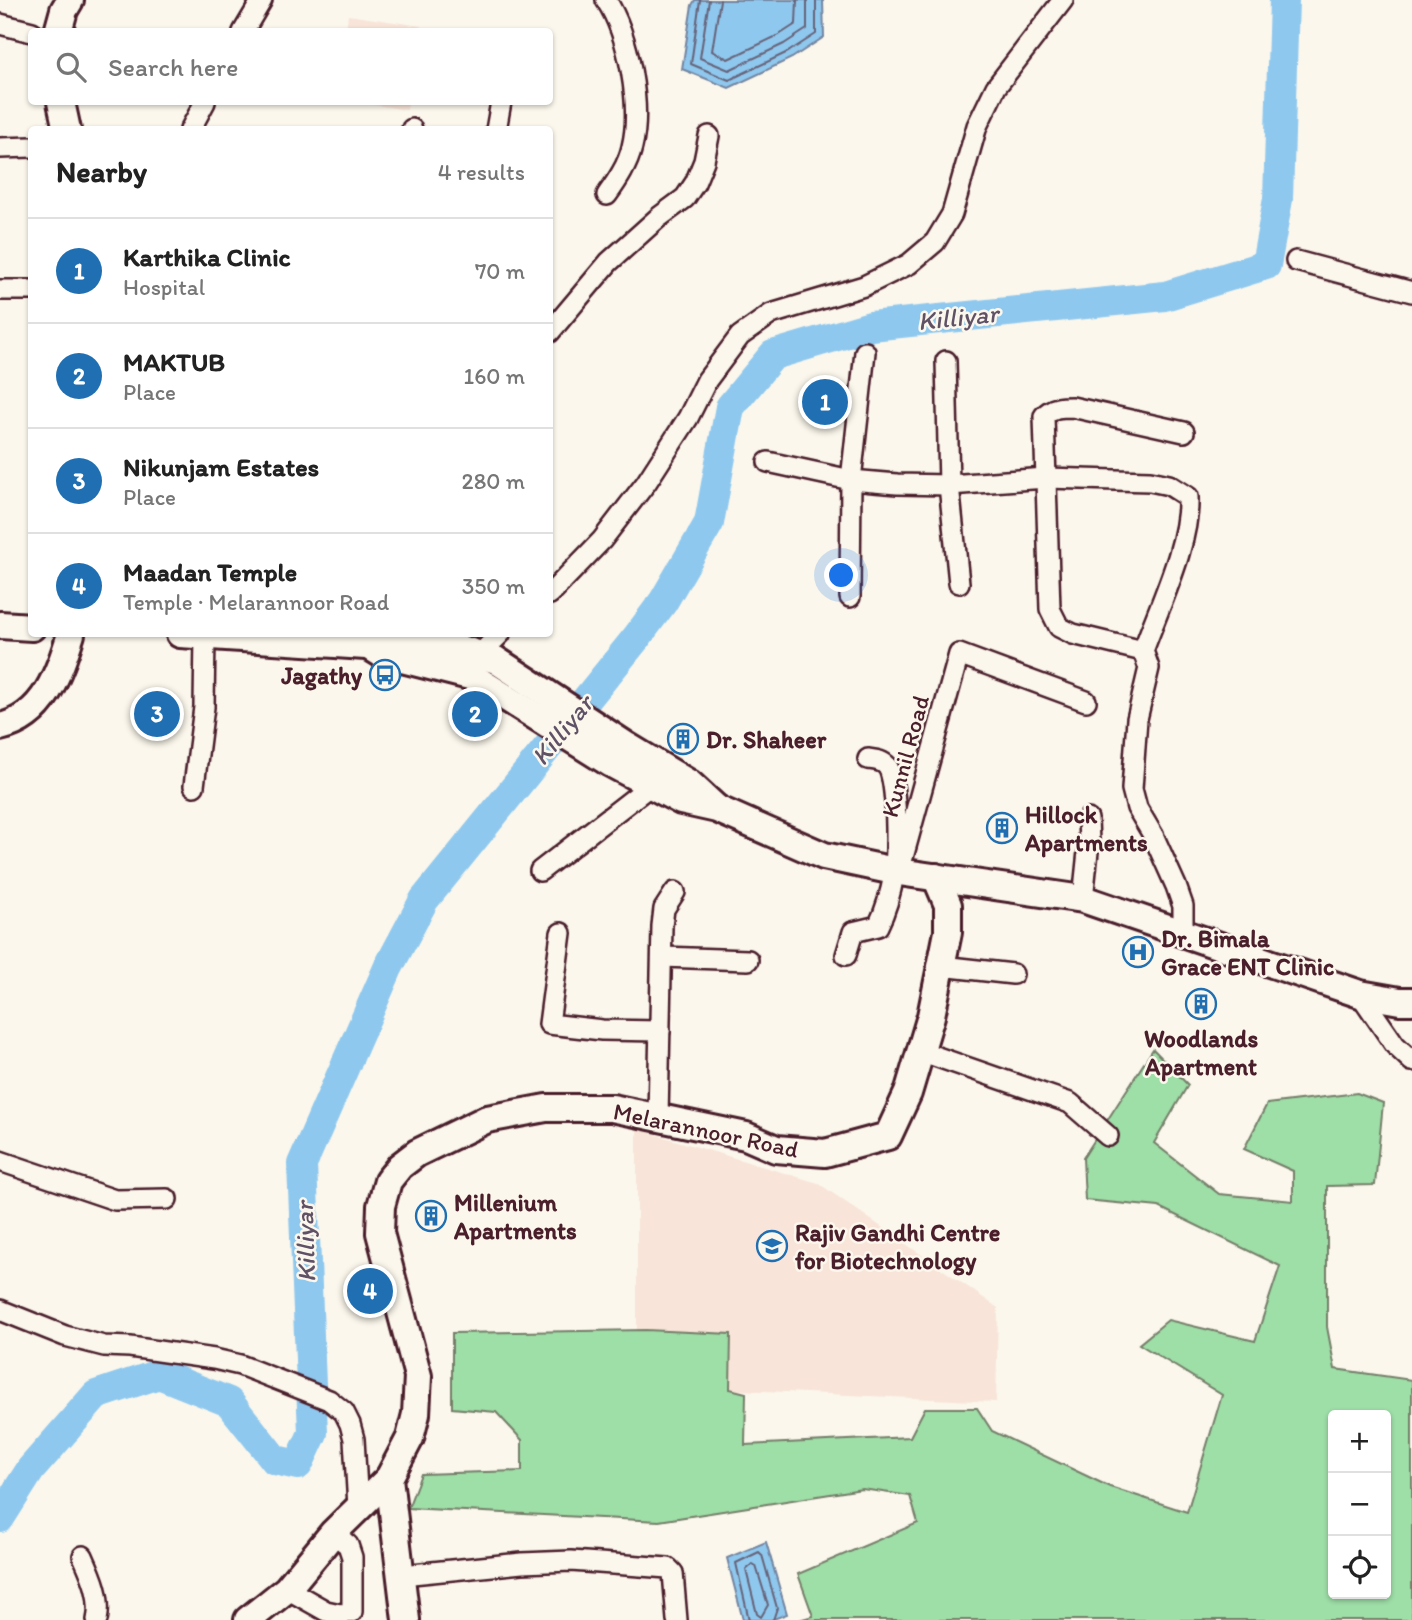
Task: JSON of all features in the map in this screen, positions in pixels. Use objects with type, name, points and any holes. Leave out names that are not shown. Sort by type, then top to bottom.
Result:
[{"type":"street","points":[[59,28],[70,0]]},
{"type":"street","points":[[245,28],[262,0]]},
{"type":"street","points":[[606,0],[627,48],[634,111],[632,148],[619,178],[607,195]]},
{"type":"street","points":[[553,591],[602,540],[646,483],[688,418],[707,380],[740,336],[771,314],[864,286],[909,264],[934,242],[952,214],[977,126],[996,87],[1063,0]]},
{"type":"street","points":[[0,24],[28,31]]},
{"type":"street","points":[[62,105],[66,126]]},
{"type":"street","points":[[192,126],[203,105]]},
{"type":"street","points":[[497,126],[500,105]]},
{"type":"street","points":[[553,328],[610,262],[657,218],[685,198],[704,161],[709,136]]},
{"type":"street","points":[[0,148],[28,147]]},
{"type":"street","points":[[1296,261],[1412,292]]},
{"type":"street","points":[[0,290],[28,290]]},
{"type":"street","points":[[850,597],[851,480],[865,352]]},
{"type":"street","points":[[946,361],[949,485],[959,583]]},
{"type":"street","points":[[1143,651],[1073,634],[1059,627],[1050,609],[1042,425],[1049,410],[1072,407],[1184,432]]},
{"type":"street","points":[[768,463],[851,480],[949,485],[1046,478],[1150,481],[1169,485],[1188,496],[1185,536],[1143,651],[1149,668],[1138,719],[1132,789],[1137,808],[1153,835],[1180,896],[1183,906],[1183,932]]},
{"type":"street","points":[[0,625],[28,627]]},
{"type":"street","points":[[0,727],[33,712],[58,676],[70,637]]},
{"type":"street","points":[[192,637],[204,707],[194,786]]},
{"type":"street","points":[[258,637],[367,642],[382,654],[483,664],[618,755],[651,785],[681,801],[718,809],[824,856],[897,872],[1083,899],[1360,994],[1400,1002],[1412,1001]]},
{"type":"street","points":[[483,664],[498,637]]},
{"type":"street","name":"Kunnil Road","points":[[897,872],[960,654],[1086,701]]},
{"type":"street","points":[[618,755],[690,784],[718,809]]},
{"type":"street","points":[[846,956],[853,932],[878,926],[885,913],[897,872],[895,799],[890,769],[882,761],[868,759]]},
{"type":"street","points":[[540,871],[651,785]]},
{"type":"street","points":[[1083,899],[1089,842],[1088,820]]},
{"type":"street","name":"Melarannoor Road","points":[[248,1620],[287,1588],[333,1533],[389,1478],[410,1438],[416,1413],[418,1376],[380,1233],[381,1206],[388,1181],[400,1166],[417,1153],[487,1119],[546,1108],[612,1108],[657,1116],[746,1136],[776,1149],[825,1153],[888,1136],[908,1093],[931,1016],[948,932],[948,905],[936,877]]},
{"type":"street","points":[[657,1116],[664,909],[675,892]]},
{"type":"street","points":[[561,933],[549,1024],[602,1030],[660,1031]]},
{"type":"street","points":[[662,957],[748,960]]},
{"type":"street","points":[[941,966],[1013,974]]},
{"type":"street","points":[[1360,994],[1395,1045],[1412,1060]]},
{"type":"street","points":[[920,1051],[1070,1103],[1108,1136]]},
{"type":"street","points":[[0,1161],[115,1200],[167,1199]]},
{"type":"street","points":[[0,1310],[65,1336],[104,1346],[130,1347],[240,1365],[330,1401],[344,1412],[354,1439],[358,1507]]},
{"type":"street","points":[[389,1478],[406,1620]]},
{"type":"street","points":[[287,1588],[340,1617],[352,1612],[352,1558],[348,1545],[333,1533]]},
{"type":"street","points":[[83,1556],[94,1581],[99,1609],[97,1620]]},
{"type":"street","points":[[402,1575],[571,1561],[668,1568],[673,1573],[677,1620]]},
{"type":"shaded area","points":[[348,15],[421,26],[421,28],[346,28]]},
{"type":"shaded area","points":[[376,105],[408,105],[407,110]]},
{"type":"shaded area","name":"Rajiv Gandhi Centre for Biotechnology","points":[[637,1129],[818,1183],[998,1308],[996,1402],[637,1385]]},
{"type":"green space","points":[[1153,1049],[1188,1085],[1154,1143],[1219,1194],[1293,1201],[1293,1171],[1244,1149],[1267,1104],[1357,1093],[1383,1103],[1375,1185],[1327,1186],[1327,1327],[1335,1369],[1412,1380],[1412,1620],[799,1620],[813,1616],[798,1574],[918,1523],[910,1496],[862,1489],[659,1521],[408,1508],[421,1474],[522,1471],[522,1440],[496,1412],[452,1408],[452,1333],[646,1330],[731,1334],[730,1389],[746,1393],[745,1445],[910,1437],[925,1408],[977,1408],[992,1431],[1110,1487],[1187,1512],[1222,1395],[1139,1344],[1168,1320],[1255,1341],[1280,1266],[1159,1207],[1085,1200],[1083,1158]]},
{"type":"water","points":[[695,0],[823,0],[824,37],[792,58],[729,88],[682,69]]},
{"type":"water","points":[[766,1542],[787,1614],[771,1620],[743,1620],[727,1558]]},
{"type":"waterway","name":"Killiyar","points":[[0,1518],[31,1469],[96,1395],[159,1374],[229,1402],[275,1460],[298,1465],[313,1433],[302,1164],[388,968],[424,900],[637,637],[663,602],[709,523],[730,407],[773,355],[871,326],[1165,296],[1266,265],[1278,199],[1284,0]]},
{"type":"place","name":"Karthika Clinic","points":[[825,402]]},
{"type":"place","name":"Jagathy","points":[[385,675]]},
{"type":"place","name":"Nikunjam Estates","points":[[157,714]]},
{"type":"place","name":"MAKTUB","points":[[475,714]]},
{"type":"place","name":"Dr. Shaheer","points":[[683,739]]},
{"type":"place","name":"Hillock Apartments","points":[[1002,828]]},
{"type":"place","name":"Dr. Bimala Grace ENT Clinic","points":[[1138,952]]},
{"type":"place","name":"Woodlands Apartment","points":[[1201,1004]]},
{"type":"place","name":"Millenium Apartments","points":[[431,1216]]},
{"type":"place","name":"Rajiv Gandhi Centre for Biotechnology","points":[[772,1246]]},
{"type":"place","name":"Maadan Temple","points":[[370,1291]]}]
